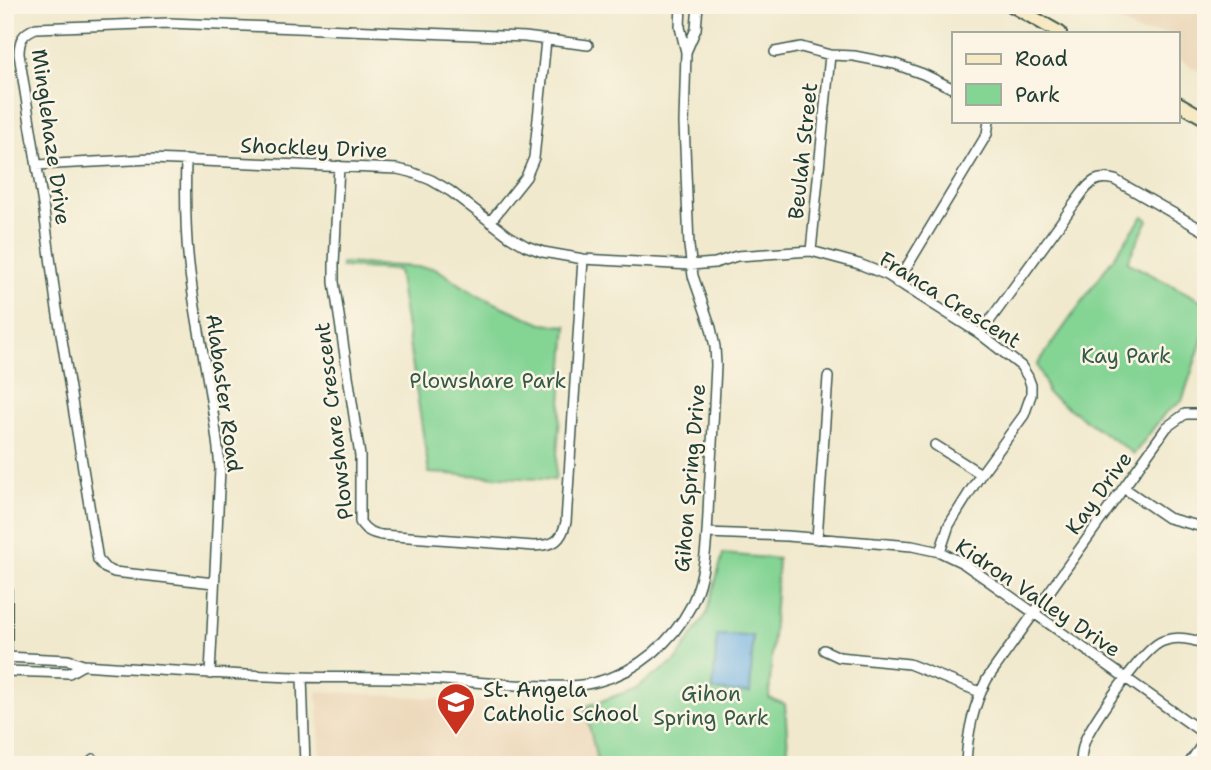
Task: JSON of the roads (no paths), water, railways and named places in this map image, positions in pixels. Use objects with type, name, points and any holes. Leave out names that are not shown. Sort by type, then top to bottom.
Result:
[{"type":"main road","points":[[1011,5],[1058,32]]},
{"type":"main road","points":[[1180,104],[1206,119]]},
{"type":"main road","points":[[5,588],[5,672]]},
{"type":"street","name":"Gihon Spring Drive","points":[[6,657],[68,660],[83,665],[210,674],[420,679],[547,687],[583,685],[609,679],[647,657],[680,623],[692,605],[699,585],[707,533],[716,365],[712,328],[691,265],[684,123],[685,52],[680,27],[681,5]]},
{"type":"street","name":"Gihon Spring Drive","points":[[685,52],[696,29],[698,5]]},
{"type":"street","name":"Minglehaze Drive","points":[[214,583],[114,572],[97,560],[19,54],[22,38],[36,28],[169,23],[525,37],[588,44]]},
{"type":"street","points":[[490,222],[526,177],[534,158],[546,40]]},
{"type":"street","points":[[775,52],[800,47],[830,55],[854,56],[895,64],[952,88]]},
{"type":"street","name":"Beulah Street","points":[[811,251],[830,55]]},
{"type":"street","points":[[897,283],[987,134],[989,122]]},
{"type":"street","name":"Shockley Drive","points":[[37,165],[150,159],[377,167],[411,172],[450,191],[509,236],[543,252],[583,259],[691,265]]},
{"type":"street","name":"Alabaster Road","points":[[186,160],[189,271],[220,468],[210,674]]},
{"type":"street","name":"Plowshare Crescent","points":[[339,166],[334,282],[360,456],[360,522],[372,533],[534,545],[552,544],[558,540],[566,522],[583,259]]},
{"type":"street","points":[[980,334],[1087,185],[1094,180],[1103,177],[1115,180],[1206,232]]},
{"type":"street","name":"Franca Crescent","points":[[691,265],[748,254],[811,251],[859,264],[887,275],[980,334],[1021,366],[1031,385],[1031,396],[1024,415],[981,474],[949,525],[940,552]]},
{"type":"street","points":[[817,539],[828,377]]},
{"type":"street","name":"Kay Drive","points":[[966,765],[972,716],[987,679],[1167,427],[1185,414],[1206,414]]},
{"type":"street","points":[[934,445],[981,474]]},
{"type":"street","points":[[1124,488],[1168,518],[1206,528]]},
{"type":"street","name":"Kidron Valley Drive","points":[[707,533],[912,546],[940,552],[963,563],[1206,737]]},
{"type":"street","points":[[1081,765],[1081,754],[1087,736],[1143,655],[1163,641],[1190,639],[1206,645]]},
{"type":"street","points":[[824,650],[839,657],[909,664],[980,692]]},
{"type":"street","name":"Gihon Spring Drive","points":[[5,672],[69,673],[83,665]]},
{"type":"street","points":[[302,677],[305,765]]},
{"type":"street","points":[[1188,765],[1206,737]]},
{"type":"water","points":[[717,635],[753,636],[750,693],[713,690]]},
{"type":"place","name":"St. Angela Catholic School","points":[[456,736]]},
{"type":"park label","name":"Kay Park","points":[[1126,356]]},
{"type":"park label","name":"Plowshare Park","points":[[488,381]]},
{"type":"park label","name":"Gihon Spring Park","points":[[711,706]]}]
